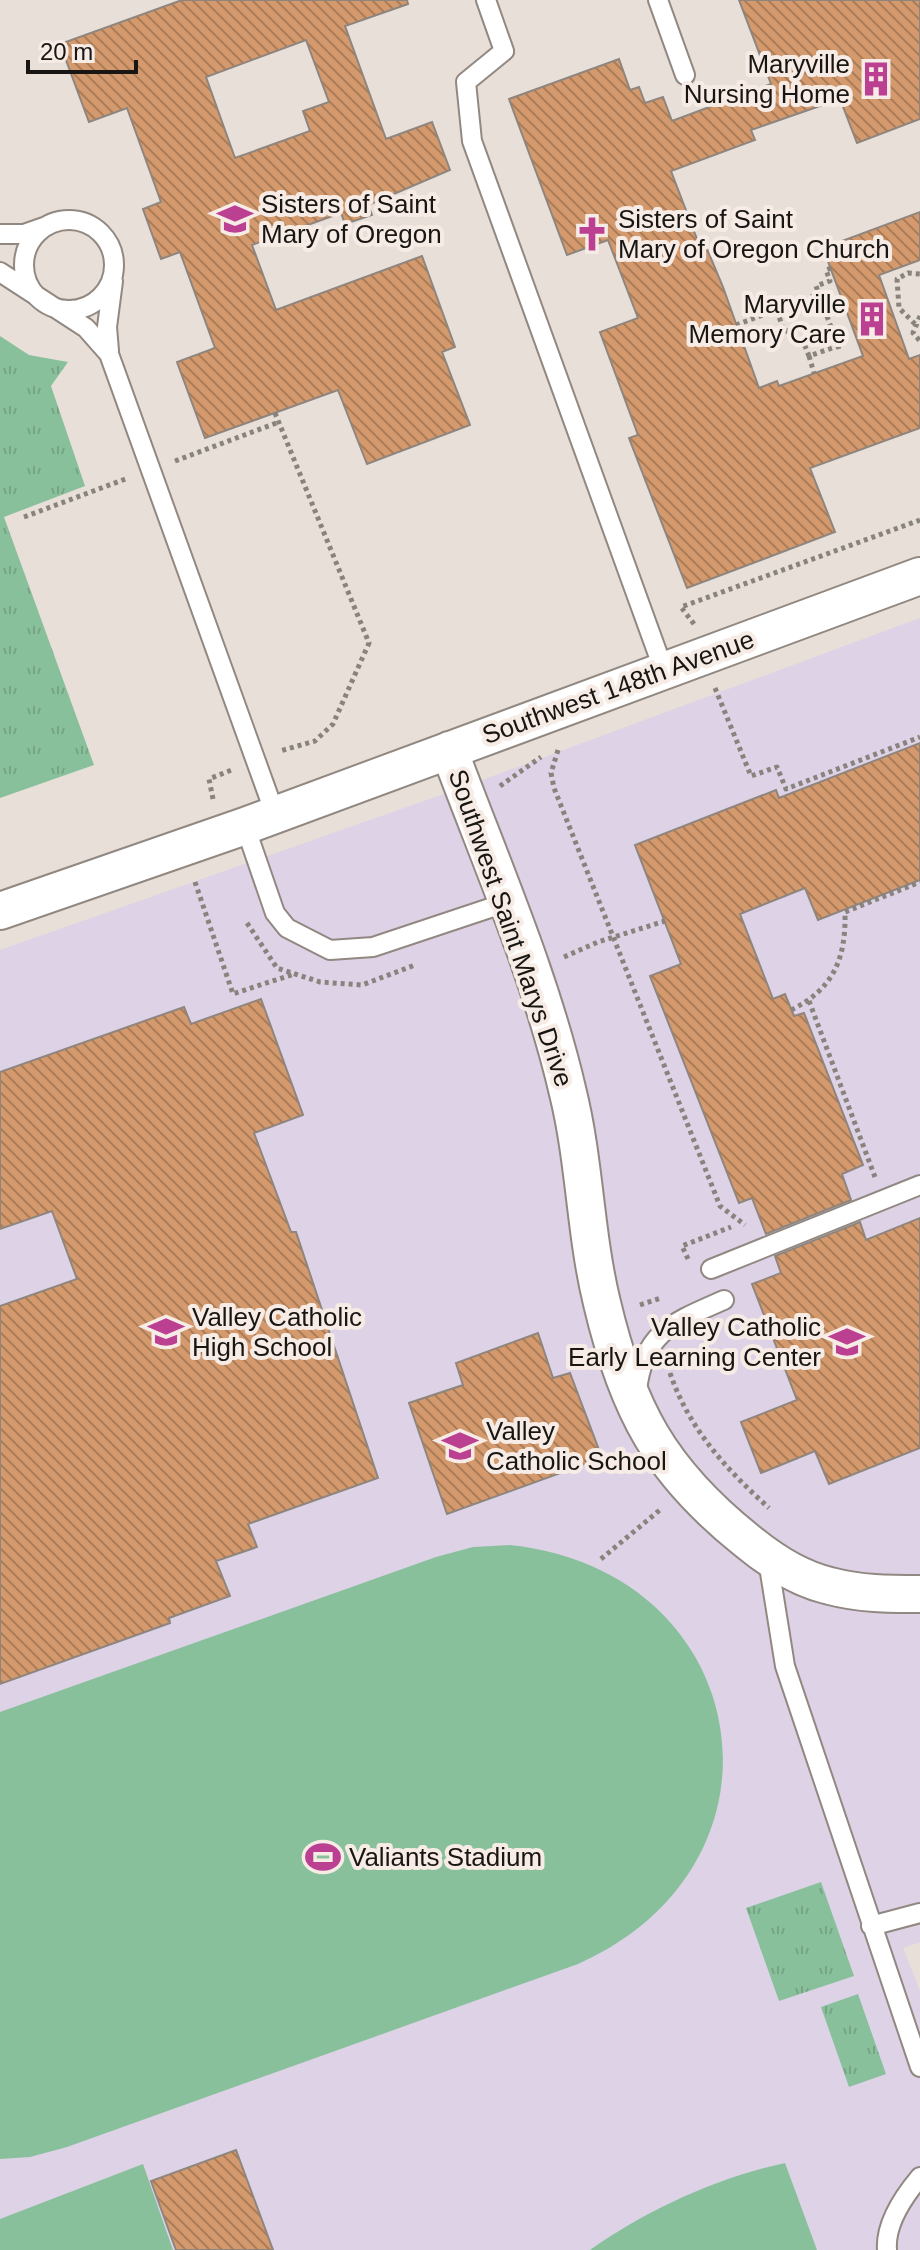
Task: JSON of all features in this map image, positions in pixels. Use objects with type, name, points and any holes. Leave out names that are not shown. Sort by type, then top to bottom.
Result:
[{"type":"street","name":"Southwest 148th Avenue","points":[[0,911],[260,820],[664,671],[714,667],[920,576]]},
{"type":"street","name":"Southwest Saint Marys Drive","points":[[449,750],[530,967],[569,1094],[602,1302],[636,1406],[656,1448],[686,1488],[768,1560],[827,1586],[871,1594],[920,1594]]},
{"type":"lane","points":[[486,0],[504,51],[466,82],[472,141],[664,671]]},
{"type":"lane","points":[[658,0],[685,75]]},
{"type":"lane","points":[[0,234],[24,234],[47,226],[79,221],[94,227],[106,239],[113,254],[107,327],[109,354],[260,820],[275,913],[287,928],[330,950],[373,947],[505,903]]},
{"type":"lane","points":[[47,226],[35,235],[24,262],[31,291],[42,301],[59,310],[78,310],[95,303],[108,288],[114,271]]},
{"type":"lane","points":[[0,272],[86,328],[109,354]]},
{"type":"lane","points":[[711,1269],[920,1185]]},
{"type":"lane","points":[[636,1406],[643,1355],[657,1338],[689,1315],[724,1300]]},
{"type":"lane","points":[[768,1560],[785,1666],[920,2067]]},
{"type":"lane","points":[[871,1926],[920,1913]]},
{"type":"lane","points":[[887,2250],[887,2239],[904,2196],[920,2177]]},
{"type":"path","points":[[903,266],[908,273]]},
{"type":"path","points":[[809,356],[839,347],[816,286],[830,281],[826,270],[831,268]]},
{"type":"path","points":[[915,324],[899,308],[897,279],[908,273],[920,274]]},
{"type":"path","points":[[736,325],[819,294]]},
{"type":"path","points":[[777,310],[784,332],[790,330],[795,343],[803,341],[814,373]]},
{"type":"path","points":[[920,316],[913,333],[920,341]]},
{"type":"path","points":[[920,520],[681,607],[714,667],[751,776],[777,767],[786,789],[920,737]]},
{"type":"path","points":[[563,743],[555,754],[551,773],[554,788],[720,1206],[737,1222],[752,1228]]},
{"type":"path","points":[[791,1010],[809,1001],[832,976],[845,936],[845,912],[920,882]]},
{"type":"path","points":[[554,961],[613,937],[665,921]]},
{"type":"path","points":[[809,1001],[877,1182]]},
{"type":"path","points":[[691,1265],[682,1246],[731,1227]]},
{"type":"path","points":[[634,1306],[665,1296]]},
{"type":"path","points":[[645,1304],[675,1388],[708,1446],[737,1479],[780,1517]]},
{"type":"shaded area","name":"Valley Catholic School","points":[[920,618],[920,1942],[903,1948],[920,1991],[920,2250],[0,2250],[0,950],[461,788]]},
{"type":"green space","points":[[0,336],[29,355],[68,362],[51,386],[85,486],[4,517],[94,765],[0,798]]},
{"type":"green space","name":"Valiants Stadium","points":[[510,1545],[592,1566],[656,1607],[699,1663],[720,1727],[720,1794],[697,1860],[650,1918],[578,1964],[67,2147],[30,2157],[0,2159],[0,1712],[436,1557],[473,1547]]},
{"type":"green space","points":[[821,1882],[854,1976],[779,2001],[746,1908]]},
{"type":"green space","points":[[858,1994],[886,2074],[849,2087],[821,2007]]},
{"type":"green space","points":[[785,2163],[817,2250],[590,2250],[683,2197],[733,2177]]},
{"type":"green space","points":[[143,2164],[173,2250],[0,2250],[0,2219]]},
{"type":"building","name":"Sisters of Saint Mary of Oregon","points":[[182,0],[407,0],[408,4],[345,26],[386,139],[432,122],[450,170],[368,205],[372,215],[345,224],[341,213],[252,245],[276,310],[422,256],[455,347],[442,352],[470,425],[367,464],[338,390],[205,438],[177,362],[215,348],[180,252],[161,259],[143,209],[161,202],[127,108],[89,122],[60,44]],"holes":[[[306,40],[329,102],[303,111],[310,131],[235,158],[206,77]]]},
{"type":"building","points":[[739,0],[920,0],[920,119],[857,143],[840,99],[751,130],[755,140],[671,171],[697,239],[702,237],[723,287],[759,388],[777,381],[779,386],[863,356],[823,248],[920,212],[920,260],[879,275],[909,359],[920,355],[920,428],[810,468],[835,532],[687,588],[629,438],[638,435],[600,332],[638,318],[608,240],[567,255],[509,99],[619,59],[630,90],[639,87],[645,103],[663,97],[672,121],[771,84]]},
{"type":"building","points":[[920,743],[920,880],[818,920],[805,888],[740,914],[773,999],[785,994],[794,1016],[804,1013],[863,1165],[842,1174],[851,1200],[766,1234],[752,1198],[739,1203],[650,976],[681,964],[635,845],[776,790],[779,798]]},
{"type":"building","name":"Valley Catholic High School","points":[[261,999],[303,1115],[254,1133],[291,1232],[296,1232],[378,1478],[248,1524],[257,1547],[216,1561],[230,1596],[169,1618],[170,1623],[0,1684],[0,1306],[77,1279],[52,1211],[0,1229],[0,1072],[184,1007],[191,1024]]},
{"type":"building","name":"Valley Catholic Early Learning Center","points":[[920,1218],[920,1448],[829,1484],[815,1451],[761,1473],[741,1422],[797,1400],[752,1284],[781,1273],[775,1256],[860,1222],[866,1240]]},
{"type":"building","points":[[538,1333],[553,1378],[570,1373],[602,1458],[447,1514],[409,1403],[463,1385],[456,1363]]},
{"type":"building","points":[[236,2150],[273,2250],[176,2250],[151,2181]]},
{"type":"place","name":"Maryville Nursing Home","points":[[876,79]]},
{"type":"place","name":"Sisters of Saint Mary of Oregon","points":[[235,219]]},
{"type":"place","name":"Sisters of Saint Mary of Oregon Church","points":[[592,234]]},
{"type":"place","name":"Maryville Memory Care","points":[[872,319]]},
{"type":"place","name":"Valley Catholic High School","points":[[166,1332]]},
{"type":"place","name":"Valley Catholic Early Learning Center","points":[[847,1342]]},
{"type":"place","name":"Valley Catholic School","points":[[460,1446]]},
{"type":"place","name":"Valiants Stadium","points":[[323,1857]]}]
